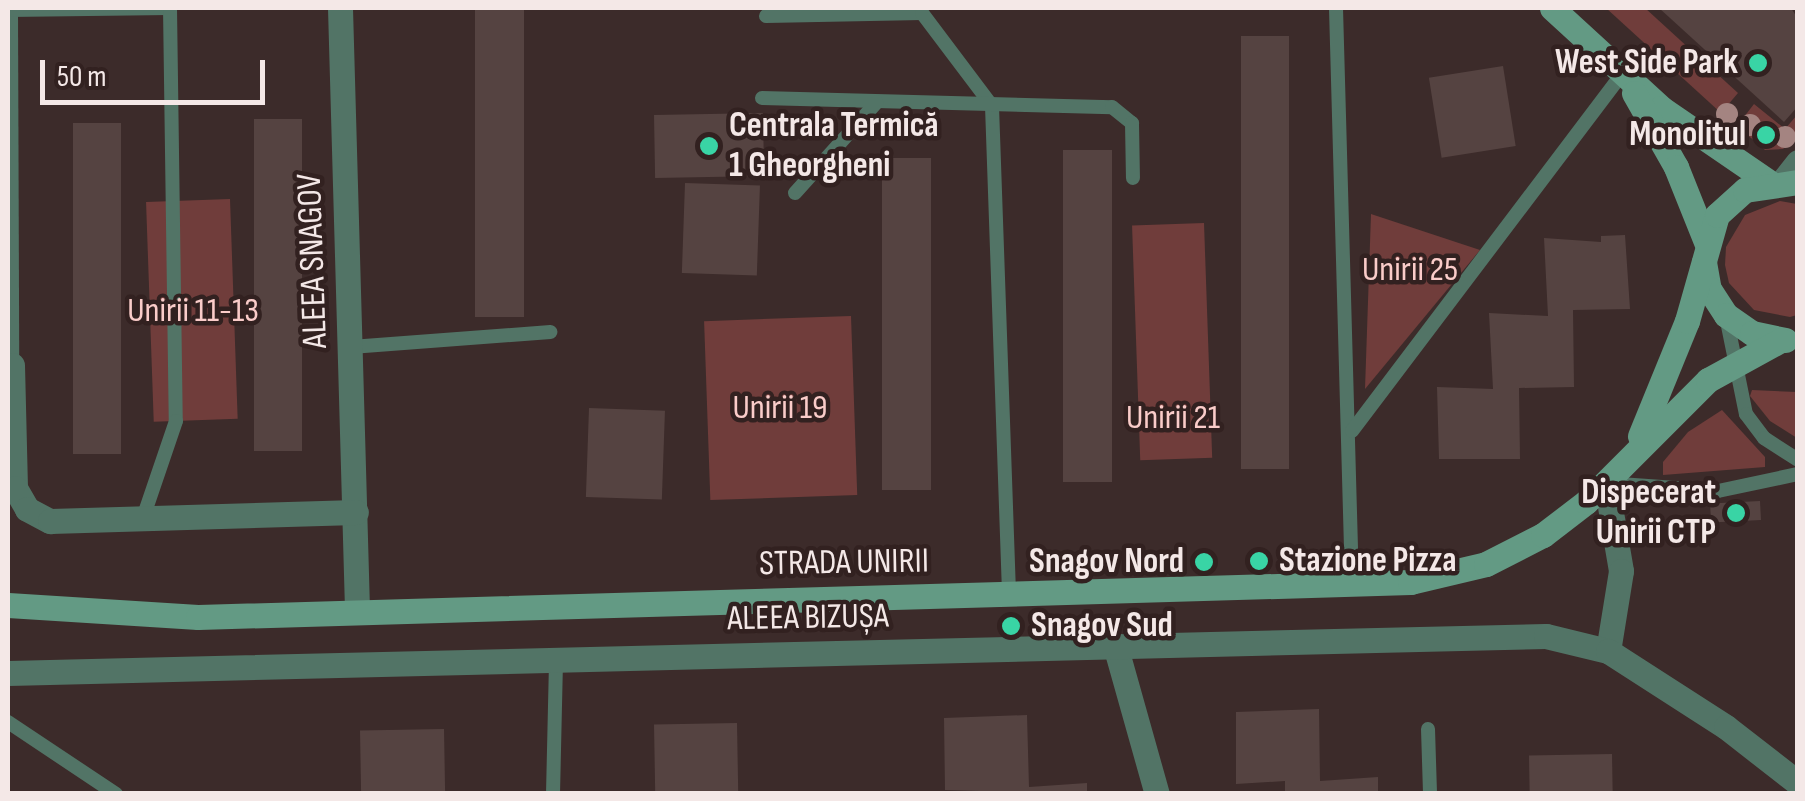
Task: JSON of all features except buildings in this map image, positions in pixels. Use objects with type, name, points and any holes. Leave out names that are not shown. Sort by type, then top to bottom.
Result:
[{"type":"main road","points":[[1552,8],[1624,78],[1787,177]]},
{"type":"main road","points":[[1624,78],[1676,168],[1705,250],[1709,288],[1726,316]]},
{"type":"main road","name":"STRADA UNIRII","points":[[1636,446],[1687,321],[1705,250],[1734,197],[1787,177]]},
{"type":"main road","name":"STRADA UNIRII","points":[[1726,316],[1752,334],[1789,339]]},
{"type":"main road","name":"STRADA UNIRII","points":[[8,605],[198,617],[1410,582],[1486,564],[1544,535],[1606,483],[1636,446],[1732,364],[1789,339]]},
{"type":"street","name":"ALEEA SNAGOV","points":[[340,8],[357,610]]},
{"type":"street","points":[[12,365],[15,488],[27,509],[50,521],[356,512]]},
{"type":"street","points":[[1606,483],[1622,570],[1608,651]]},
{"type":"street","name":"ALEEA BIZUȘA","points":[[8,673],[1485,634],[1546,636],[1608,651],[1726,727],[1798,783]]},
{"type":"street","points":[[1115,645],[1157,794]]},
{"type":"lane","points":[[12,365],[9,10],[170,8],[176,421],[144,518]]},
{"type":"lane","points":[[1336,8],[1351,432],[1352,583]]},
{"type":"lane","points":[[766,16],[922,14],[992,106],[1008,593]]},
{"type":"lane","points":[[1351,432],[1624,78]]},
{"type":"lane","points":[[762,98],[1112,107],[1132,123],[1132,178]]},
{"type":"lane","points":[[795,193],[878,102]]},
{"type":"lane","points":[[1726,316],[1732,364],[1746,414],[1764,438],[1798,460]]},
{"type":"lane","points":[[351,347],[550,332]]},
{"type":"lane","points":[[1606,483],[1718,491],[1798,474]]},
{"type":"lane","points":[[553,794],[556,659]]},
{"type":"lane","points":[[8,722],[116,794]]},
{"type":"lane","points":[[1428,729],[1430,794]]},
{"type":"green space","points":[[1606,8],[1645,8],[1738,93],[1721,113]]},
{"type":"green space","points":[[1754,104],[1785,129],[1797,115],[1797,136],[1783,149],[1765,150],[1737,126]]},
{"type":"green space","name":"Unirii 11-13","points":[[230,199],[238,419],[154,422],[146,202]]},
{"type":"green space","points":[[1780,201],[1797,204],[1797,315],[1790,317],[1754,310],[1729,283],[1725,265],[1726,247],[1745,215]]},
{"type":"green space","name":"Unirii 25","points":[[1371,214],[1480,250],[1365,389]]},
{"type":"green space","name":"Unirii 21","points":[[1204,223],[1212,458],[1140,460],[1132,226]]},
{"type":"green space","name":"Unirii 19","points":[[851,316],[857,495],[710,500],[704,321]]},
{"type":"green space","points":[[1752,390],[1797,392],[1797,438],[1770,421],[1750,396]]},
{"type":"green space","points":[[1722,410],[1765,457],[1765,467],[1663,475],[1663,462],[1688,432]]},
{"type":"place","name":"West Side Park","points":[[1758,63]]},
{"type":"place","name":"Monolitul","points":[[1766,135]]},
{"type":"place","name":"Centrala Termică 1 Gheorgheni","points":[[709,146]]},
{"type":"place","name":"Dispecerat Unirii CTP","points":[[1736,513]]},
{"type":"place","name":"Stazione Pizza","points":[[1259,561]]},
{"type":"place","name":"Snagov Nord","points":[[1204,562]]},
{"type":"place","name":"Snagov Sud","points":[[1011,626]]}]
